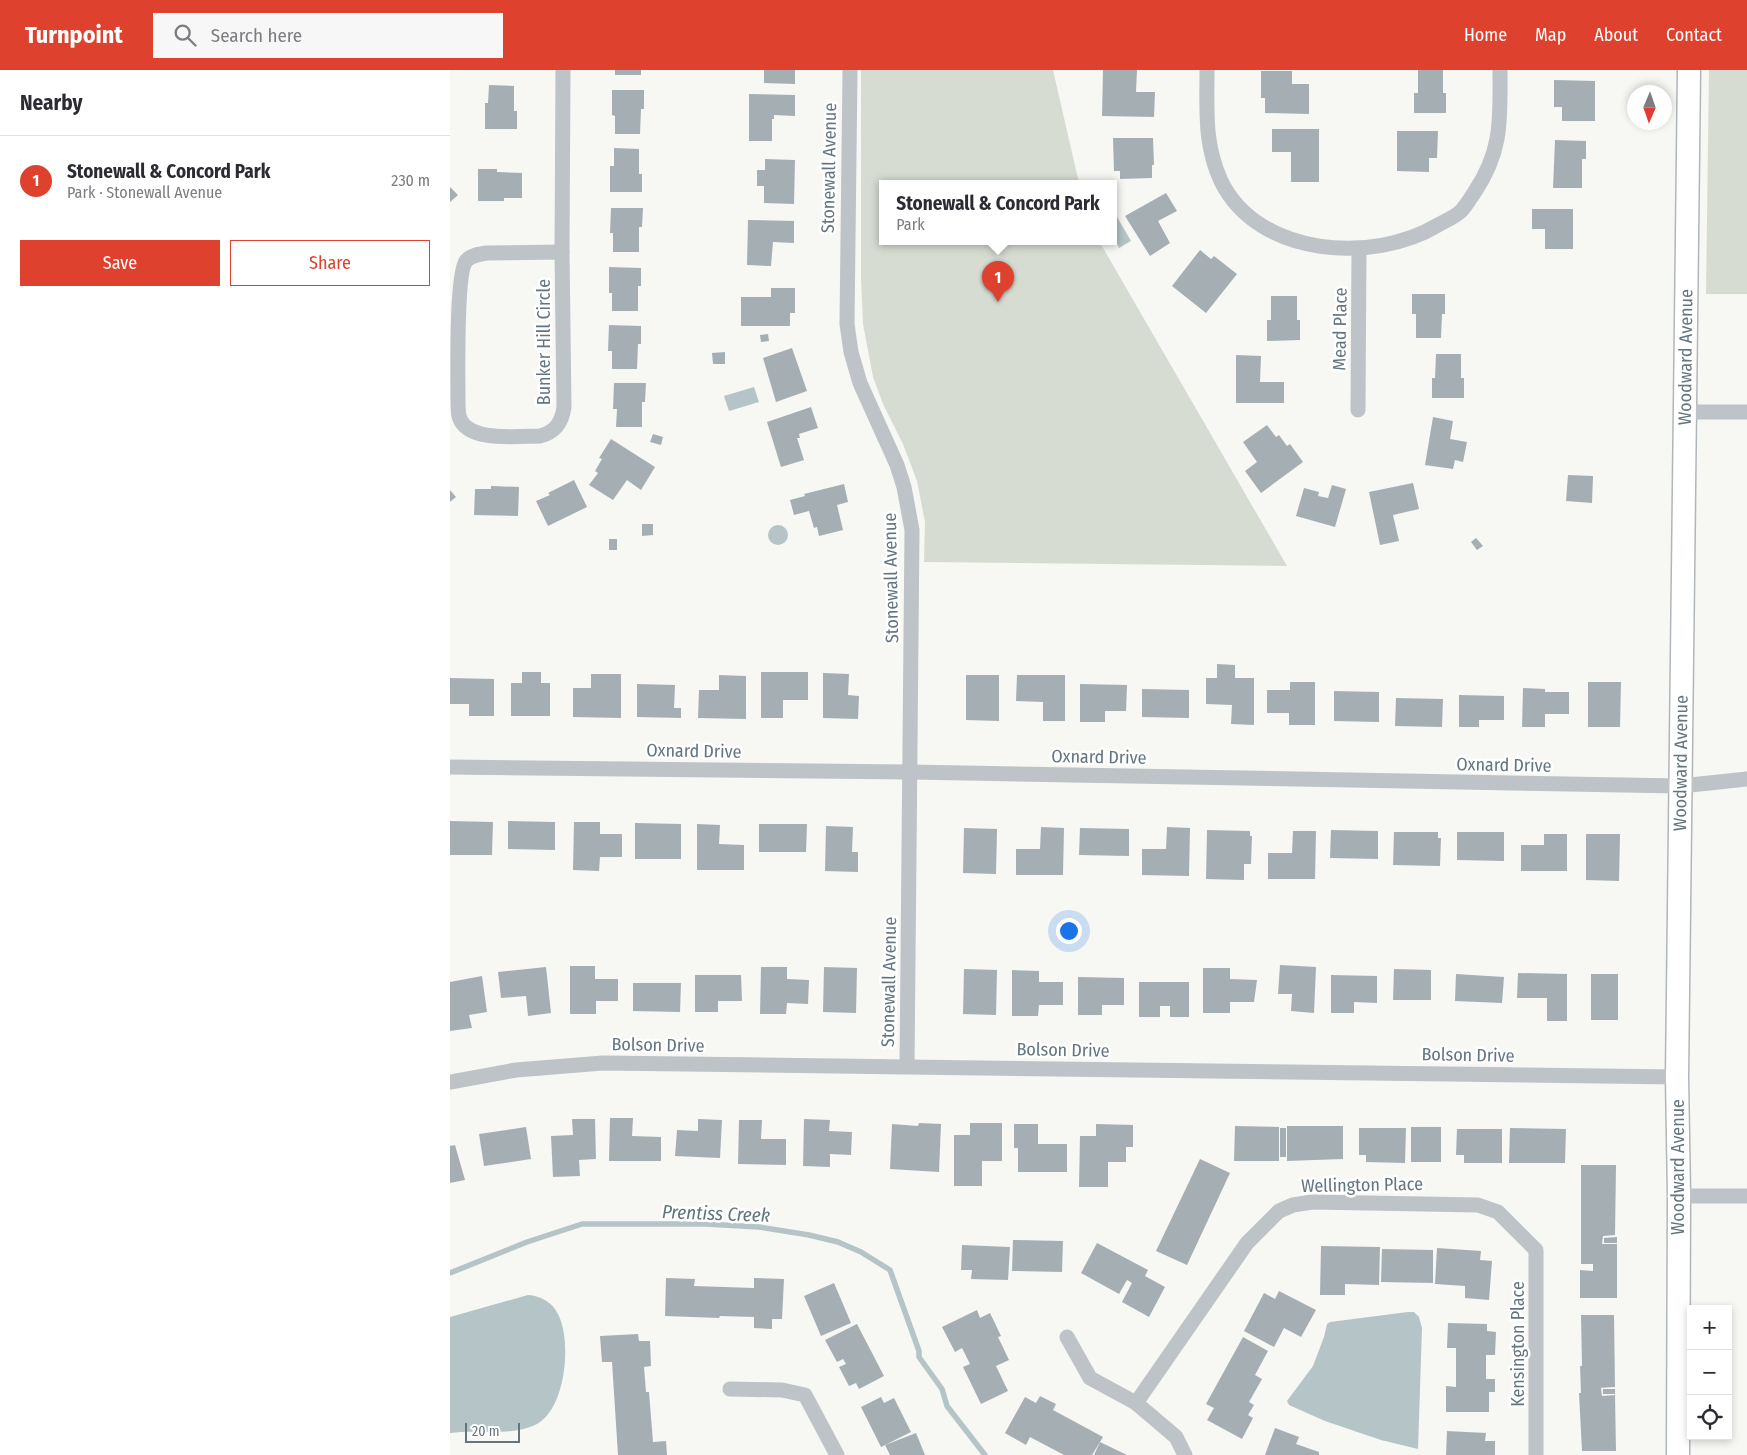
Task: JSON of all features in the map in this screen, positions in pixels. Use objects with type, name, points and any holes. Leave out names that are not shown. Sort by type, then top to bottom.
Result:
[{"type":"main road","name":"Woodward Avenue","points":[[1678,1455],[1679,1196],[1677,1077],[1689,70]]},
{"type":"street","name":"Bunker Hill Circle","points":[[562,252],[487,253],[475,255],[466,261],[460,280],[458,400],[459,416],[468,430],[484,435],[540,436],[548,434],[559,424],[563,416],[563,70]]},
{"type":"street","name":"Stonewall Avenue","points":[[850,70],[847,324],[851,352],[860,383],[897,466],[909,511],[913,550],[907,1066]]},
{"type":"street","points":[[1207,70],[1207,132],[1212,159],[1222,183],[1238,205],[1255,222],[1286,239],[1316,245],[1359,249],[1414,238],[1460,212],[1484,178],[1497,144],[1500,125],[1500,70]]},
{"type":"street","name":"Mead Place","points":[[1358,410],[1359,249]]},
{"type":"street","points":[[1685,412],[1747,412]]},
{"type":"street","name":"Oxnard Drive","points":[[450,767],[910,772],[1681,786],[1747,779]]},
{"type":"street","name":"Bolson Drive","points":[[450,1082],[516,1070],[603,1063],[1677,1077]]},
{"type":"street","points":[[1679,1196],[1747,1196]]},
{"type":"street","name":"Wellington Place","points":[[1136,1403],[1247,1242],[1279,1212],[1293,1205],[1312,1202],[1478,1205],[1498,1212],[1525,1239]]},
{"type":"street","name":"Kensington Place","points":[[1525,1239],[1536,1250],[1536,1455]]},
{"type":"street","points":[[1067,1337],[1090,1378],[1136,1403],[1176,1437],[1184,1455]]},
{"type":"street","points":[[730,1389],[782,1390],[805,1395],[837,1455]]},
{"type":"shaded area","points":[[861,70],[1053,70],[1078,180],[879,180],[879,245],[1101,245],[1287,566],[924,562],[925,522],[917,481],[903,444],[883,404],[873,377],[863,324],[861,279]]},
{"type":"shaded area","points":[[1709,70],[1747,70],[1747,294],[1706,294]]},
{"type":"shaded area","points":[[1117,217],[1131,241],[1119,248],[1117,244]]},
{"type":"shaded area","points":[[754,387],[759,402],[729,411],[724,396]]},
{"type":"shaded area","points":[[774,525],[782,525],[788,531],[788,539],[782,545],[774,545],[768,539],[768,531]]},
{"type":"shaded area","points":[[528,1295],[542,1298],[549,1303],[556,1310],[562,1326],[565,1340],[564,1373],[554,1404],[547,1416],[537,1424],[527,1428],[506,1432],[450,1433],[450,1317]]},
{"type":"shaded area","points":[[1414,1312],[1419,1317],[1422,1328],[1418,1449],[1381,1440],[1325,1421],[1289,1405],[1287,1401],[1313,1366],[1327,1324],[1330,1322]]},
{"type":"building","points":[[615,70],[641,70],[641,75],[615,75]]},
{"type":"building","points":[[764,70],[795,70],[795,84],[764,83]]},
{"type":"building","points":[[1103,70],[1137,70],[1136,92],[1155,92],[1154,117],[1102,116]]},
{"type":"building","points":[[1418,70],[1443,70],[1443,93],[1446,93],[1446,113],[1414,113],[1414,93],[1418,93]]},
{"type":"building","points":[[1261,71],[1292,71],[1292,84],[1309,84],[1309,114],[1265,113],[1265,98],[1261,98]]},
{"type":"building","points":[[1554,80],[1595,81],[1595,121],[1562,121],[1562,107],[1554,107]]},
{"type":"building","points":[[489,85],[514,86],[514,111],[517,111],[517,129],[485,129],[485,103],[488,103]]},
{"type":"building","points":[[612,90],[644,90],[644,109],[641,109],[640,134],[615,134],[615,116],[612,115]]},
{"type":"building","points":[[749,94],[795,95],[795,116],[774,115],[774,119],[772,119],[772,141],[749,141]]},
{"type":"building","points":[[1272,129],[1319,129],[1319,182],[1291,182],[1291,152],[1272,152]]},
{"type":"building","points":[[1397,131],[1438,131],[1437,158],[1429,158],[1429,172],[1397,171]]},
{"type":"building","points":[[1113,138],[1153,138],[1154,165],[1152,165],[1152,178],[1120,179],[1120,171],[1114,171]]},
{"type":"building","points":[[1555,140],[1586,141],[1586,159],[1582,159],[1582,188],[1553,188]]},
{"type":"building","points":[[614,148],[639,149],[639,174],[642,174],[642,192],[610,192],[610,166],[614,166]]},
{"type":"building","points":[[765,159],[795,160],[794,204],[764,203],[764,186],[757,186],[757,170],[765,170]]},
{"type":"building","points":[[478,169],[497,169],[497,172],[522,173],[522,198],[504,198],[504,201],[478,201]]},
{"type":"building","points":[[450,187],[458,195],[450,202]]},
{"type":"building","points":[[1166,193],[1177,211],[1158,221],[1170,243],[1150,256],[1125,216]]},
{"type":"building","points":[[611,208],[643,208],[642,227],[639,227],[639,252],[613,252],[613,233],[610,233]]},
{"type":"building","points":[[1532,209],[1573,209],[1573,249],[1545,249],[1545,229],[1532,229]]},
{"type":"building","points":[[748,220],[794,221],[794,243],[773,242],[771,266],[747,265]]},
{"type":"building","points":[[1200,250],[1211,259],[1214,256],[1237,274],[1206,313],[1172,286]]},
{"type":"building","points":[[609,267],[641,268],[641,286],[638,286],[638,311],[612,311],[612,293],[609,293]]},
{"type":"building","points":[[771,288],[795,288],[795,313],[790,313],[790,326],[741,326],[741,297],[771,297]]},
{"type":"building","points":[[1412,294],[1445,294],[1445,314],[1442,314],[1441,338],[1416,338],[1416,314],[1412,314]]},
{"type":"building","points":[[1271,296],[1297,296],[1297,320],[1300,320],[1300,340],[1267,341],[1267,320],[1271,320]]},
{"type":"building","points":[[609,325],[641,326],[641,344],[638,344],[637,369],[612,369],[612,351],[608,351]]},
{"type":"building","points":[[768,334],[769,341],[761,342],[760,335]]},
{"type":"building","points":[[792,348],[807,391],[776,402],[763,358]]},
{"type":"building","points":[[725,352],[725,364],[713,364],[712,353]]},
{"type":"building","points":[[1436,354],[1461,354],[1461,378],[1464,378],[1464,398],[1432,398],[1432,378],[1435,378]]},
{"type":"building","points":[[1236,355],[1261,356],[1260,382],[1284,382],[1284,403],[1236,403]]},
{"type":"building","points":[[614,383],[646,383],[645,402],[642,402],[642,427],[616,427],[617,409],[613,409]]},
{"type":"building","points":[[811,407],[818,428],[799,434],[800,438],[797,438],[804,460],[781,467],[767,422]]},
{"type":"building","points":[[1433,417],[1453,421],[1450,439],[1467,442],[1463,462],[1455,460],[1453,469],[1425,465]]},
{"type":"building","points":[[1267,425],[1276,437],[1279,435],[1287,446],[1290,444],[1303,462],[1261,493],[1245,471],[1257,462],[1243,442]]},
{"type":"building","points":[[653,434],[663,437],[661,445],[650,442]]},
{"type":"building","points":[[611,439],[655,467],[641,490],[627,480],[613,500],[589,485],[598,473],[595,471],[602,459],[599,458]]},
{"type":"building","points":[[1568,475],[1593,476],[1592,503],[1566,501]]},
{"type":"building","points":[[574,480],[587,507],[548,526],[536,501],[550,495],[548,493]]},
{"type":"building","points":[[1413,483],[1419,509],[1393,515],[1399,541],[1380,545],[1369,492]]},
{"type":"building","points":[[844,484],[848,502],[837,505],[843,530],[819,536],[817,527],[814,528],[809,511],[794,515],[790,500],[805,496],[804,494]]},
{"type":"building","points":[[1332,485],[1346,489],[1335,527],[1296,516],[1304,488],[1319,492],[1318,496],[1328,498]]},
{"type":"building","points":[[491,486],[519,487],[518,516],[474,515],[475,489],[491,489]]},
{"type":"building","points":[[450,490],[456,497],[450,502]]},
{"type":"building","points":[[642,524],[653,524],[653,535],[642,536]]},
{"type":"building","points":[[1476,538],[1483,546],[1477,550],[1471,542]]},
{"type":"building","points":[[609,539],[617,539],[617,550],[609,550]]},
{"type":"building","points":[[1217,664],[1235,665],[1235,678],[1254,678],[1254,725],[1231,724],[1232,705],[1206,704],[1206,678],[1217,678]]},
{"type":"building","points":[[522,672],[541,672],[541,683],[550,683],[550,716],[511,716],[511,683],[522,683]]},
{"type":"building","points":[[761,672],[808,672],[808,700],[783,700],[783,718],[761,718]]},
{"type":"building","points":[[823,673],[849,674],[848,695],[859,696],[858,719],[823,718]]},
{"type":"building","points":[[591,674],[621,674],[621,718],[573,717],[573,688],[591,688]]},
{"type":"building","points":[[719,675],[746,676],[746,719],[698,718],[699,690],[719,690]]},
{"type":"building","points":[[966,675],[999,675],[999,721],[966,720]]},
{"type":"building","points":[[1017,675],[1065,675],[1065,721],[1043,721],[1043,702],[1016,701]]},
{"type":"building","points":[[450,678],[494,679],[494,716],[469,716],[469,704],[450,704]]},
{"type":"building","points":[[1290,682],[1315,682],[1315,725],[1289,725],[1289,713],[1267,713],[1267,690],[1290,690]]},
{"type":"building","points":[[1588,682],[1621,682],[1620,727],[1588,727]]},
{"type":"building","points":[[637,684],[675,685],[674,708],[681,708],[681,718],[637,717]]},
{"type":"building","points":[[1080,684],[1127,685],[1126,711],[1105,711],[1105,722],[1080,722]]},
{"type":"building","points":[[1523,688],[1545,689],[1545,692],[1569,692],[1569,714],[1545,714],[1545,727],[1522,727]]},
{"type":"building","points":[[1142,689],[1189,690],[1189,718],[1142,717]]},
{"type":"building","points":[[1334,691],[1379,692],[1379,722],[1334,721]]},
{"type":"building","points":[[1459,695],[1504,696],[1504,720],[1479,720],[1479,727],[1459,727]]},
{"type":"building","points":[[1396,698],[1443,699],[1442,727],[1395,726]]},
{"type":"building","points":[[450,821],[493,822],[492,855],[450,855]]},
{"type":"building","points":[[508,821],[555,822],[555,850],[508,849]]},
{"type":"building","points":[[574,822],[600,822],[600,834],[622,834],[622,857],[600,857],[599,871],[573,870]]},
{"type":"building","points":[[635,823],[681,824],[681,859],[635,859]]},
{"type":"building","points":[[697,824],[720,825],[719,844],[744,845],[744,870],[697,870]]},
{"type":"building","points":[[759,824],[807,824],[806,852],[759,852]]},
{"type":"building","points":[[826,826],[853,827],[852,852],[858,852],[858,872],[825,871]]},
{"type":"building","points":[[1041,827],[1064,828],[1063,875],[1016,875],[1016,849],[1040,849]]},
{"type":"building","points":[[1167,827],[1190,828],[1189,876],[1142,875],[1142,849],[1166,849]]},
{"type":"building","points":[[964,828],[997,829],[996,874],[963,873]]},
{"type":"building","points":[[1080,828],[1129,829],[1129,856],[1079,855]]},
{"type":"building","points":[[1207,830],[1250,831],[1250,836],[1252,836],[1251,864],[1244,864],[1244,880],[1206,879]]},
{"type":"building","points":[[1331,830],[1378,831],[1378,859],[1330,858]]},
{"type":"building","points":[[1293,831],[1316,831],[1315,879],[1268,879],[1268,853],[1292,853]]},
{"type":"building","points":[[1394,832],[1438,832],[1438,838],[1441,838],[1440,866],[1393,865]]},
{"type":"building","points":[[1457,832],[1504,832],[1504,861],[1457,860]]},
{"type":"building","points":[[1544,834],[1567,834],[1567,871],[1521,871],[1521,845],[1544,845]]},
{"type":"building","points":[[1586,834],[1620,834],[1619,881],[1586,880]]},
{"type":"building","points":[[1280,965],[1316,967],[1314,1013],[1291,1011],[1292,994],[1278,994]]},
{"type":"building","points":[[570,966],[595,966],[595,979],[618,979],[618,1001],[596,1001],[596,1014],[570,1014]]},
{"type":"building","points":[[546,967],[551,1013],[528,1016],[526,996],[501,998],[498,972]]},
{"type":"building","points":[[761,967],[787,967],[787,979],[809,980],[808,1004],[787,1003],[786,1014],[760,1014]]},
{"type":"building","points":[[824,967],[857,968],[856,1013],[823,1012]]},
{"type":"building","points":[[1203,968],[1230,968],[1230,979],[1257,980],[1254,1002],[1230,1002],[1230,1013],[1203,1013]]},
{"type":"building","points":[[964,969],[997,970],[996,1015],[963,1014]]},
{"type":"building","points":[[1394,969],[1431,970],[1431,1000],[1393,1000]]},
{"type":"building","points":[[1012,970],[1039,971],[1039,982],[1063,982],[1063,1005],[1039,1005],[1038,1016],[1012,1016]]},
{"type":"building","points":[[1518,973],[1567,974],[1567,1021],[1547,1021],[1547,998],[1517,998]]},
{"type":"building","points":[[1456,974],[1504,977],[1502,1003],[1455,1001]]},
{"type":"building","points":[[1591,974],[1618,974],[1618,1020],[1591,1020]]},
{"type":"building","points":[[695,975],[741,975],[742,1001],[718,1001],[718,1012],[695,1012]]},
{"type":"building","points":[[1331,975],[1377,976],[1377,1003],[1354,1002],[1354,1013],[1331,1013]]},
{"type":"building","points":[[482,976],[487,1012],[469,1015],[472,1028],[450,1031],[450,982]]},
{"type":"building","points":[[1078,977],[1124,978],[1124,1005],[1102,1005],[1102,1015],[1078,1015]]},
{"type":"building","points":[[1139,982],[1189,982],[1189,1017],[1170,1017],[1170,1006],[1160,1006],[1160,1017],[1139,1017]]},
{"type":"building","points":[[633,983],[681,983],[680,1012],[633,1011]]},
{"type":"building","points":[[610,1118],[633,1118],[632,1136],[661,1137],[661,1161],[609,1161]]},
{"type":"building","points":[[572,1119],[595,1119],[596,1159],[579,1160],[580,1176],[553,1177],[551,1136],[573,1135]]},
{"type":"building","points":[[698,1119],[722,1120],[720,1158],[675,1156],[677,1130],[698,1131]]},
{"type":"building","points":[[804,1119],[830,1120],[829,1131],[852,1132],[851,1155],[830,1154],[830,1167],[803,1166]]},
{"type":"building","points":[[739,1120],[762,1120],[761,1139],[786,1139],[786,1165],[738,1164]]},
{"type":"building","points":[[919,1123],[941,1124],[939,1172],[890,1169],[892,1124],[918,1126]]},
{"type":"building","points":[[970,1123],[1002,1123],[1002,1161],[982,1161],[982,1186],[954,1186],[954,1135],[970,1135]]},
{"type":"building","points":[[1014,1124],[1038,1124],[1038,1144],[1067,1144],[1067,1172],[1018,1172],[1018,1148],[1014,1148]]},
{"type":"building","points":[[1096,1124],[1133,1125],[1133,1147],[1126,1147],[1126,1162],[1108,1162],[1108,1187],[1079,1187],[1080,1136],[1096,1136]]},
{"type":"building","points":[[1235,1126],[1279,1127],[1279,1161],[1234,1161]]},
{"type":"building","points":[[1287,1126],[1343,1126],[1343,1159],[1287,1161]]},
{"type":"building","points":[[526,1127],[531,1159],[484,1166],[479,1134]]},
{"type":"building","points":[[1411,1127],[1441,1127],[1441,1162],[1411,1162]]},
{"type":"building","points":[[1280,1128],[1286,1128],[1286,1157],[1280,1157]]},
{"type":"building","points":[[1359,1128],[1406,1128],[1405,1163],[1366,1162],[1366,1155],[1359,1155]]},
{"type":"building","points":[[1510,1128],[1566,1129],[1565,1163],[1509,1163]]},
{"type":"building","points":[[1457,1129],[1502,1129],[1502,1163],[1464,1163],[1464,1155],[1456,1155]]},
{"type":"building","points":[[455,1145],[465,1180],[450,1183],[450,1146]]},
{"type":"building","points":[[1200,1159],[1230,1173],[1187,1265],[1156,1251]]},
{"type":"building","points":[[1581,1165],[1616,1165],[1615,1235],[1603,1236],[1602,1244],[1617,1244],[1617,1298],[1580,1298],[1580,1270],[1593,1271],[1593,1264],[1581,1264]]},
{"type":"building","points":[[1617,1237],[1617,1243],[1604,1243],[1604,1238]]},
{"type":"building","points":[[1013,1240],[1063,1241],[1062,1272],[1012,1271]]},
{"type":"building","points":[[1097,1243],[1148,1270],[1145,1276],[1165,1287],[1149,1317],[1122,1302],[1132,1283],[1127,1280],[1119,1294],[1081,1273]]},
{"type":"building","points":[[962,1245],[1010,1247],[1008,1280],[971,1279],[972,1270],[961,1270]]},
{"type":"building","points":[[1321,1246],[1380,1247],[1379,1285],[1345,1284],[1345,1295],[1320,1295]]},
{"type":"building","points":[[1437,1248],[1481,1251],[1480,1260],[1492,1261],[1489,1300],[1465,1298],[1465,1286],[1435,1284]]},
{"type":"building","points":[[1382,1249],[1433,1250],[1433,1283],[1381,1282]]},
{"type":"building","points":[[666,1278],[695,1279],[694,1286],[754,1288],[754,1278],[784,1279],[782,1319],[772,1319],[772,1329],[754,1328],[754,1317],[665,1316]]},
{"type":"building","points":[[834,1283],[851,1323],[821,1336],[804,1296]]},
{"type":"building","points":[[1279,1291],[1316,1310],[1301,1337],[1284,1328],[1274,1347],[1244,1331],[1264,1293],[1275,1299]]},
{"type":"building","points":[[977,1310],[980,1318],[990,1313],[1001,1336],[998,1337],[1009,1360],[996,1366],[1008,1391],[981,1404],[963,1367],[970,1364],[962,1348],[955,1352],[942,1327]]},
{"type":"building","points":[[1581,1315],[1614,1315],[1615,1387],[1598,1388],[1601,1388],[1602,1396],[1615,1395],[1616,1451],[1582,1451],[1579,1393],[1581,1393],[1580,1366],[1582,1366]]},
{"type":"building","points":[[1448,1323],[1487,1324],[1487,1331],[1496,1332],[1495,1355],[1486,1355],[1486,1379],[1495,1379],[1495,1392],[1489,1392],[1489,1412],[1446,1412],[1446,1386],[1456,1387],[1456,1348],[1447,1348]]},
{"type":"building","points":[[857,1324],[884,1376],[859,1389],[856,1383],[849,1386],[839,1367],[846,1364],[843,1359],[837,1362],[825,1340]]},
{"type":"building","points":[[638,1334],[639,1341],[650,1341],[651,1366],[644,1367],[646,1392],[649,1392],[653,1442],[666,1441],[667,1455],[618,1455],[612,1362],[602,1362],[600,1336]]},
{"type":"building","points":[[1243,1337],[1268,1351],[1255,1375],[1262,1379],[1249,1402],[1254,1405],[1248,1415],[1253,1418],[1242,1439],[1207,1420],[1214,1408],[1206,1404]]},
{"type":"building","points":[[1603,1389],[1615,1389],[1615,1394],[1603,1394]]},
{"type":"building","points":[[1040,1396],[1056,1404],[1053,1410],[1103,1437],[1092,1455],[1064,1455],[1030,1437],[1026,1445],[1005,1433],[1025,1397],[1036,1403]]},
{"type":"building","points":[[881,1397],[884,1403],[894,1398],[911,1432],[881,1447],[861,1407]]},
{"type":"building","points":[[1275,1428],[1299,1437],[1296,1444],[1319,1452],[1319,1455],[1265,1455]]},
{"type":"building","points":[[1447,1431],[1486,1433],[1485,1441],[1495,1441],[1495,1455],[1446,1455]]},
{"type":"building","points":[[916,1433],[925,1455],[890,1455],[885,1445]]},
{"type":"building","points":[[1100,1442],[1127,1455],[1094,1455]]},
{"type":"waterway","name":"Prentiss Creek","points":[[450,1273],[527,1242],[582,1224],[705,1224],[759,1227],[838,1242],[861,1252],[890,1270],[919,1351],[919,1357],[942,1389],[947,1406],[985,1455]]},
{"type":"place","name":"Stonewall & Concord Park","points":[[998,302]]}]
